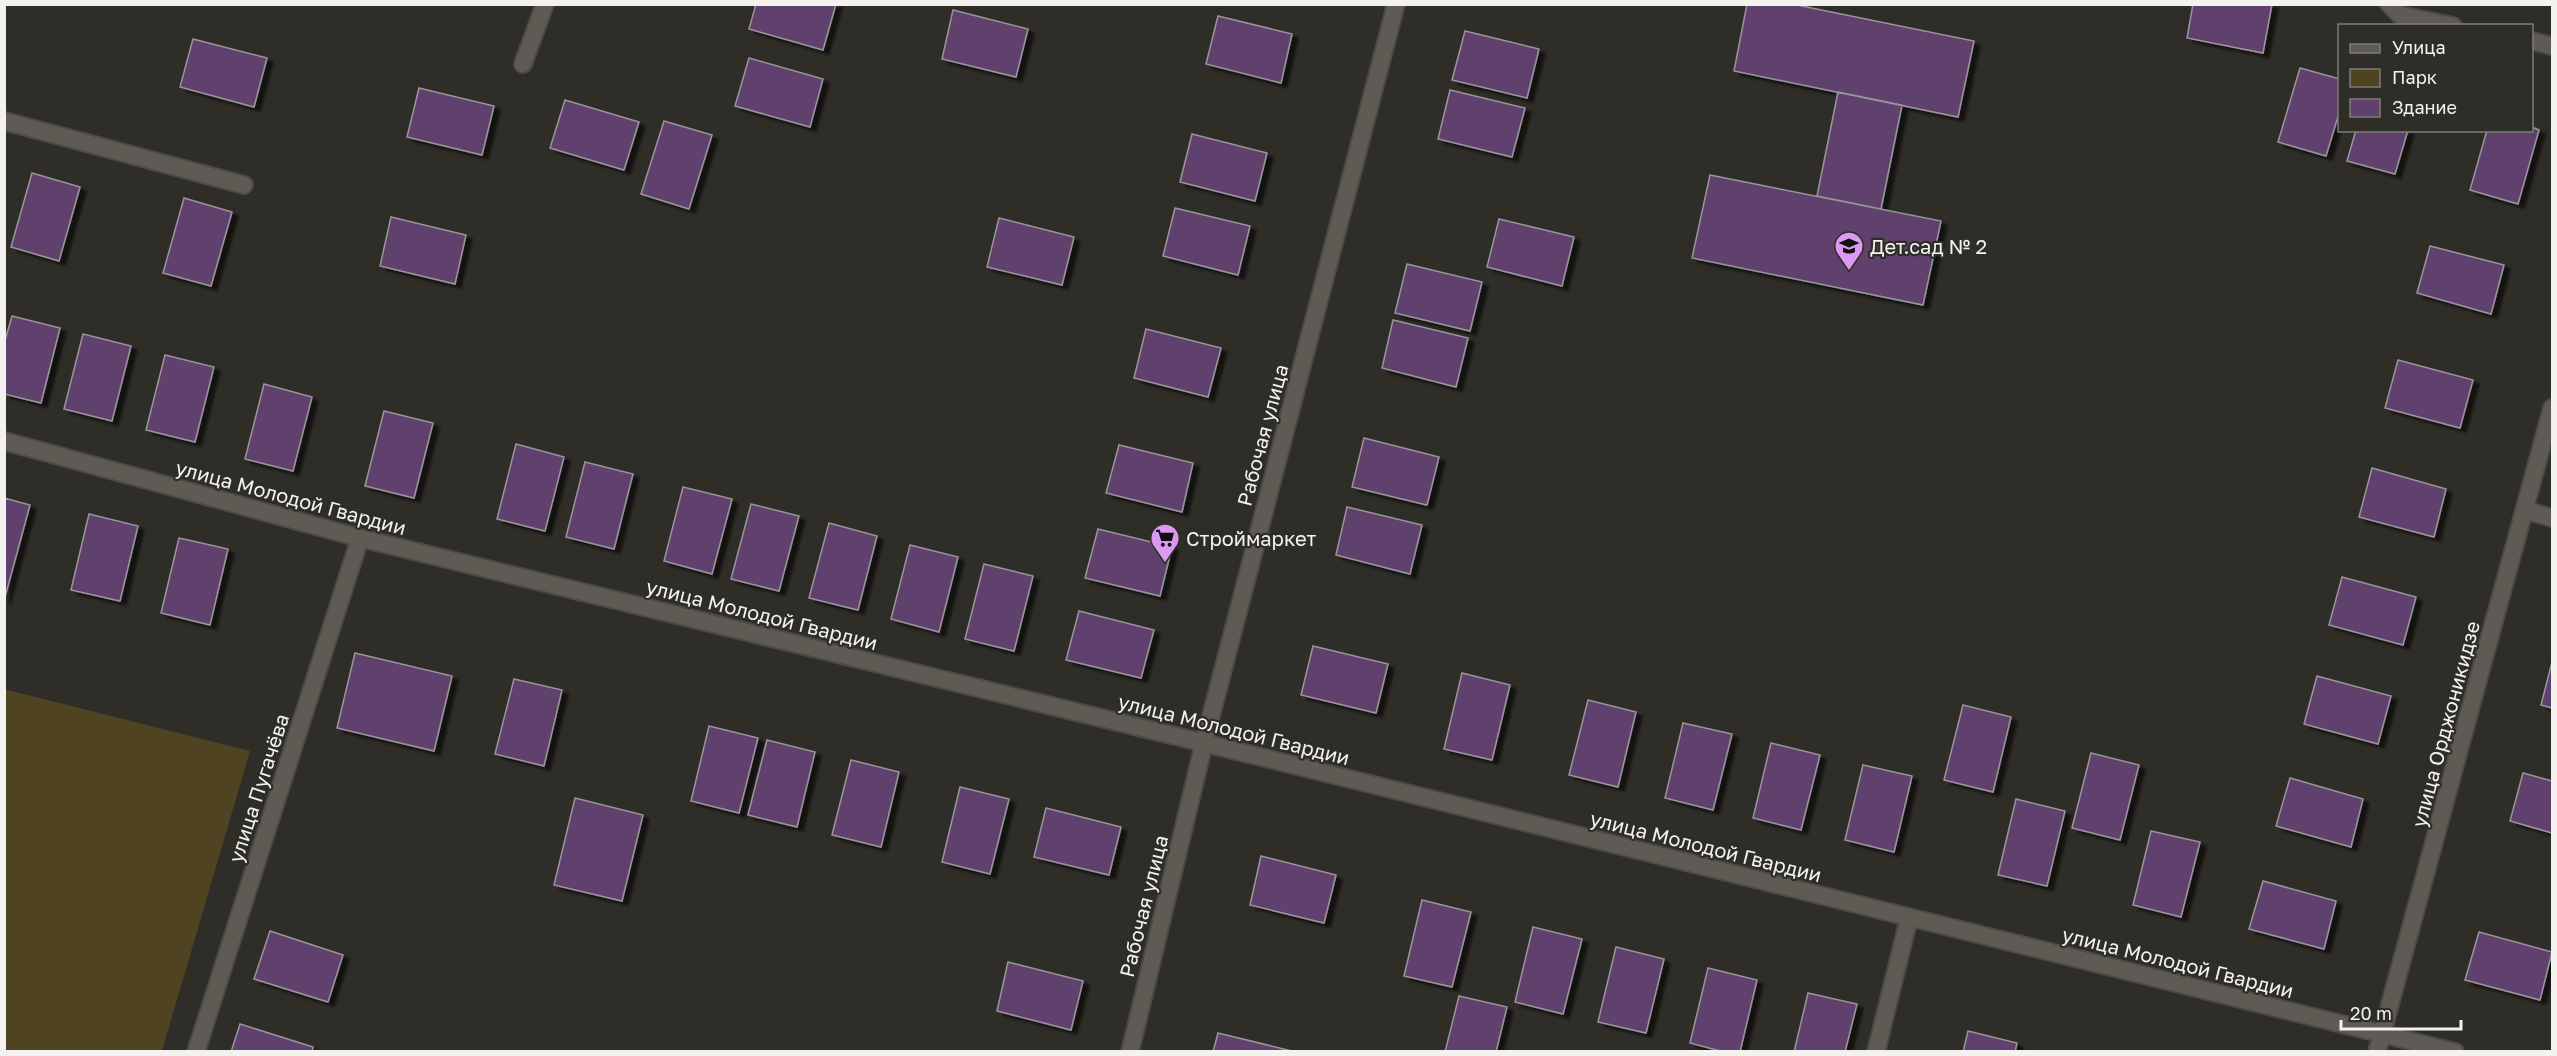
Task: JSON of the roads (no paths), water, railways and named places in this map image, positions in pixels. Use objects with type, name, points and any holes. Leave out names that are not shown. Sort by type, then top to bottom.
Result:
[{"type":"street","points":[[523,64],[545,4]]},
{"type":"street","name":"Рабочая улица","points":[[1130,1052],[1204,743],[1396,4]]},
{"type":"street","points":[[2389,4],[2400,15],[2443,24]]},
{"type":"street","points":[[2533,41],[2553,46]]},
{"type":"street","points":[[4,121],[244,186]]},
{"type":"street","name":"улица Орджоникидзе","points":[[2378,1052],[2553,408]]},
{"type":"street","name":"улица Молодой Гвардии","points":[[4,441],[360,538],[1204,743],[2455,1052]]},
{"type":"street","points":[[2525,510],[2553,518]]},
{"type":"street","name":"улица Пугачёва","points":[[196,1052],[360,538]]},
{"type":"street","points":[[1876,1052],[1909,918]]},
{"type":"place","name":"Дет.сад № 2","points":[[1849,272]]},
{"type":"place","name":"Строймаркет","points":[[1165,564]]}]
